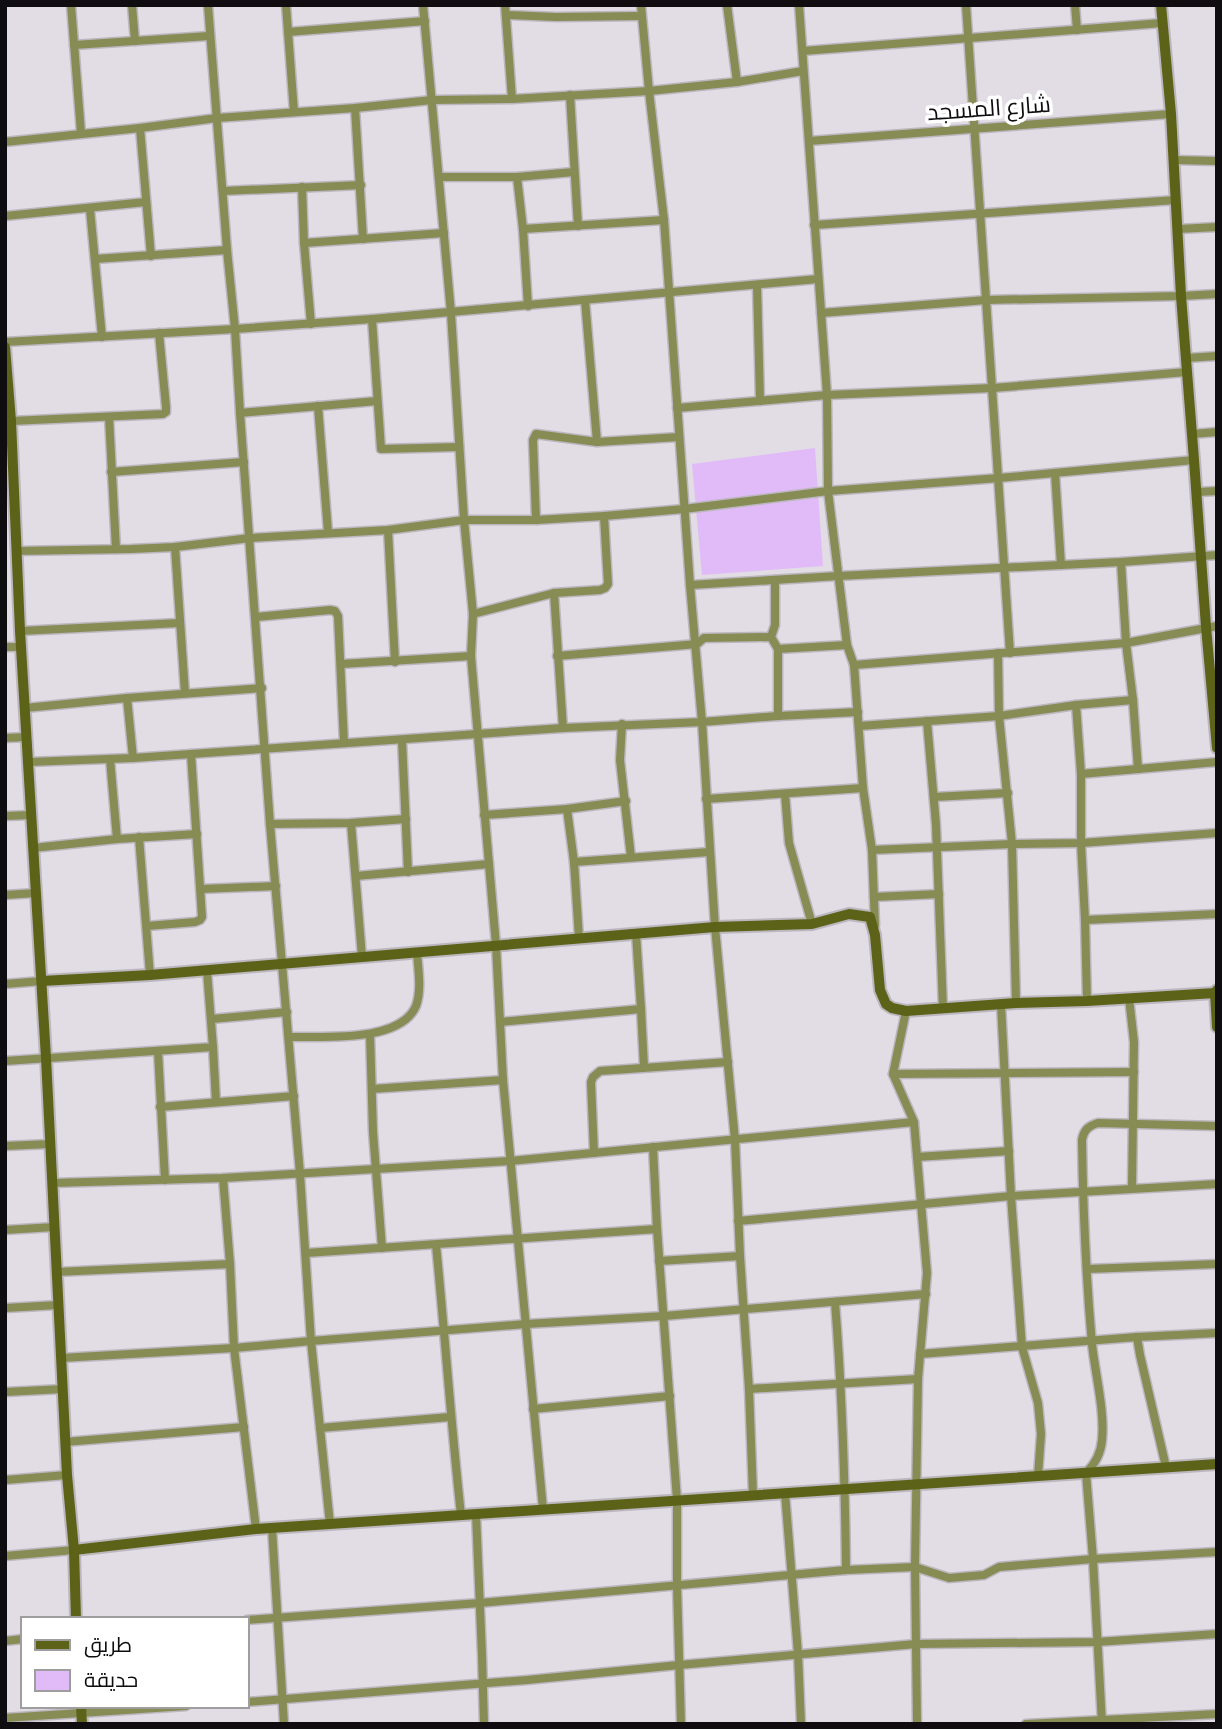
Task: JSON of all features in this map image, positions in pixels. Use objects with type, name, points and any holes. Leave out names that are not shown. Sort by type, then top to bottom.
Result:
[{"type":"street","points":[[71,5],[82,133]]},
{"type":"street","points":[[132,5],[135,41]]},
{"type":"street","points":[[208,5],[311,1341],[330,1524]]},
{"type":"street","points":[[286,5],[294,112]]},
{"type":"street","points":[[424,5],[451,313],[458,447],[473,614],[471,656],[496,945],[503,1080],[543,1509]]},
{"type":"street","points":[[556,5],[556,17]]},
{"type":"street","points":[[641,5],[664,220],[684,509],[697,644],[709,852],[735,1140],[753,1495]]},
{"type":"street","points":[[727,5],[737,82]]},
{"type":"street","points":[[799,5],[827,395],[828,491],[847,645],[854,665],[863,788],[872,850],[875,935],[881,996],[892,1008],[906,1011],[1216,991],[1217,1027]]},
{"type":"street","points":[[966,5],[1010,653]]},
{"type":"street","points":[[1075,5],[1077,30]]},
{"type":"street","points":[[1161,5],[1201,556],[1211,627],[1217,748]]},
{"type":"street","points":[[512,99],[505,10],[556,17],[641,16]]},
{"type":"street","points":[[288,32],[425,21]]},
{"type":"street","points":[[803,51],[1162,23]]},
{"type":"street","points":[[74,46],[209,36]]},
{"type":"street","points":[[5,142],[217,118],[432,100],[512,99],[649,91],[737,82],[803,71]]},
{"type":"street","points":[[570,96],[578,226]]},
{"type":"street","points":[[355,108],[363,239]]},
{"type":"street","name":"شارع المسجد","points":[[809,141],[1171,114]]},
{"type":"street","points":[[141,128],[151,256]]},
{"type":"street","points":[[1174,160],[1217,161]]},
{"type":"street","points":[[439,177],[517,177],[574,172]]},
{"type":"street","points":[[517,177],[528,306]]},
{"type":"street","points":[[223,191],[360,185]]},
{"type":"street","points":[[302,187],[311,324]]},
{"type":"street","points":[[814,225],[1175,200]]},
{"type":"street","points":[[5,216],[146,202]]},
{"type":"street","points":[[90,209],[102,337]]},
{"type":"street","points":[[523,229],[664,220]]},
{"type":"street","points":[[1178,229],[1217,227]]},
{"type":"street","points":[[304,243],[444,233]]},
{"type":"street","points":[[95,260],[227,250]]},
{"type":"street","points":[[5,342],[311,324],[818,279]]},
{"type":"street","points":[[757,285],[760,401]]},
{"type":"street","points":[[821,313],[986,300],[1217,294]]},
{"type":"street","points":[[585,300],[597,442]]},
{"type":"street","points":[[372,319],[381,449],[458,447]]},
{"type":"street","points":[[11,421],[163,414],[166,412],[159,333]]},
{"type":"street","points":[[5,347],[11,421],[10,488],[16,551],[11,572],[20,632],[26,708],[76,1617]]},
{"type":"street","points":[[1187,358],[1217,356]]},
{"type":"street","points":[[677,408],[827,395],[993,388],[1187,372]]},
{"type":"street","points":[[240,413],[377,401]]},
{"type":"street","points":[[318,406],[328,532]]},
{"type":"street","points":[[109,416],[116,549]]},
{"type":"street","points":[[1192,434],[1217,432]]},
{"type":"street","points":[[536,520],[533,440],[536,434],[597,442],[679,437]]},
{"type":"street","points":[[16,551],[175,547],[250,538],[388,530],[464,520],[604,516],[828,491],[1194,460]]},
{"type":"street","points":[[111,471],[244,462]]},
{"type":"street","points":[[1055,473],[1061,565]]},
{"type":"street","points":[[1197,492],[1217,491]]},
{"type":"street","points":[[473,614],[554,593],[605,588],[608,584],[604,516]]},
{"type":"street","points":[[388,530],[395,662]]},
{"type":"street","points":[[175,547],[185,693]]},
{"type":"street","points":[[690,585],[1217,555]]},
{"type":"street","points":[[1121,562],[1138,769]]},
{"type":"street","points":[[775,580],[775,625],[771,637],[778,649],[778,716]]},
{"type":"street","points":[[554,593],[563,728]]},
{"type":"street","points":[[256,617],[335,611],[338,616],[344,743]]},
{"type":"street","points":[[20,632],[179,623]]},
{"type":"street","points":[[854,665],[1126,643],[1211,627]]},
{"type":"street","points":[[557,656],[697,644],[704,638],[771,637]]},
{"type":"street","points":[[778,649],[847,645]]},
{"type":"street","points":[[5,647],[21,646]]},
{"type":"street","points":[[998,653],[999,716],[1012,844],[1016,1003]]},
{"type":"street","points":[[341,664],[471,656]]},
{"type":"street","points":[[26,708],[261,688]]},
{"type":"street","points":[[127,698],[133,758]]},
{"type":"street","points":[[859,726],[999,716],[1133,700]]},
{"type":"street","points":[[1076,705],[1081,774],[1087,1001]]},
{"type":"street","points":[[29,762],[133,758],[622,724],[858,712]]},
{"type":"street","points":[[926,721],[934,797],[943,1009]]},
{"type":"street","points":[[622,724],[620,760],[631,857]]},
{"type":"street","points":[[5,738],[27,737]]},
{"type":"street","points":[[402,740],[408,872]]},
{"type":"street","points":[[146,926],[195,922],[200,920],[202,913],[191,754]]},
{"type":"street","points":[[110,759],[117,839]]},
{"type":"street","points":[[1081,774],[1217,762]]},
{"type":"street","points":[[706,799],[863,788]]},
{"type":"street","points":[[934,797],[1008,793]]},
{"type":"street","points":[[785,794],[789,843],[812,924]]},
{"type":"street","points":[[484,815],[626,802]]},
{"type":"street","points":[[567,809],[579,938]]},
{"type":"street","points":[[5,816],[30,815]]},
{"type":"street","points":[[270,824],[406,819]]},
{"type":"street","points":[[351,822],[362,957]]},
{"type":"street","points":[[33,848],[197,834]]},
{"type":"street","points":[[872,850],[1081,843],[1217,834]]},
{"type":"street","points":[[139,837],[150,975]]},
{"type":"street","points":[[573,862],[709,852]]},
{"type":"street","points":[[356,876],[489,864]]},
{"type":"street","points":[[201,889],[276,886]]},
{"type":"street","points":[[5,895],[36,893]]},
{"type":"street","points":[[874,897],[939,894]]},
{"type":"street","points":[[5,984],[207,971],[715,927],[812,924],[849,914],[870,917],[875,935]]},
{"type":"street","points":[[1085,920],[1217,914]]},
{"type":"street","points":[[636,934],[644,1067]]},
{"type":"street","points":[[289,1037],[370,1035],[395,1028],[407,1020],[416,1005],[417,952]]},
{"type":"street","points":[[207,971],[216,1102]]},
{"type":"street","points":[[1129,998],[1134,1042],[1132,1188]]},
{"type":"street","points":[[1001,1004],[1022,1347],[1040,1415],[1038,1476]]},
{"type":"street","points":[[500,1022],[641,1009]]},
{"type":"street","points":[[906,1011],[893,1074],[914,1122],[927,1273],[918,1379],[916,1724]]},
{"type":"street","points":[[212,1019],[287,1012]]},
{"type":"street","points":[[370,1035],[382,1248]]},
{"type":"street","points":[[5,1061],[213,1047]]},
{"type":"street","points":[[158,1051],[165,1180]]},
{"type":"street","points":[[594,1153],[591,1086],[593,1077],[600,1071],[728,1062]]},
{"type":"street","points":[[893,1074],[1134,1072]]},
{"type":"street","points":[[372,1088],[503,1080]]},
{"type":"street","points":[[160,1107],[294,1096]]},
{"type":"street","points":[[52,1183],[223,1178],[510,1161],[914,1122]]},
{"type":"street","points":[[1102,1722],[1086,1473],[1094,1465],[1102,1441],[1092,1342],[1083,1191],[1083,1133],[1098,1123],[1217,1126]]},
{"type":"street","points":[[5,1146],[50,1144]]},
{"type":"street","points":[[653,1147],[677,1500],[681,1724]]},
{"type":"street","points":[[917,1157],[1009,1150]]},
{"type":"street","points":[[223,1178],[234,1348],[256,1529]]},
{"type":"street","points":[[738,1221],[1011,1196],[1217,1184]]},
{"type":"street","points":[[5,1230],[54,1227]]},
{"type":"street","points":[[306,1253],[657,1229]]},
{"type":"street","points":[[436,1245],[461,1515]]},
{"type":"street","points":[[659,1261],[740,1256]]},
{"type":"street","points":[[56,1272],[230,1264]]},
{"type":"street","points":[[1088,1269],[1217,1264]]},
{"type":"street","points":[[61,1358],[234,1348],[926,1294]]},
{"type":"street","points":[[835,1302],[841,1383],[846,1570]]},
{"type":"street","points":[[5,1308],[58,1305]]},
{"type":"street","points":[[920,1354],[1217,1333]]},
{"type":"street","points":[[1137,1337],[1166,1467]]},
{"type":"street","points":[[749,1389],[918,1379]]},
{"type":"street","points":[[5,1392],[63,1389]]},
{"type":"street","points":[[533,1409],[670,1396]]},
{"type":"street","points":[[320,1428],[450,1417]]},
{"type":"street","points":[[65,1441],[244,1427]]},
{"type":"street","points":[[5,1556],[256,1529],[1217,1464]]},
{"type":"street","points":[[5,1480],[67,1475]]},
{"type":"street","points":[[785,1493],[802,1724]]},
{"type":"street","points":[[476,1514],[484,1724]]},
{"type":"street","points":[[272,1528],[285,1724]]},
{"type":"street","points":[[248,1619],[480,1603],[846,1570],[915,1567],[949,1578],[984,1575],[999,1567],[1217,1552]]},
{"type":"street","points":[[248,1702],[482,1684],[916,1644],[1096,1642],[1217,1634]]},
{"type":"street","points":[[5,1718],[160,1708]]},
{"type":"street","points":[[1026,1724],[1216,1714],[1215,1724]]},
{"type":"green space","points":[[815,448],[823,566],[702,575],[692,464]]}]
